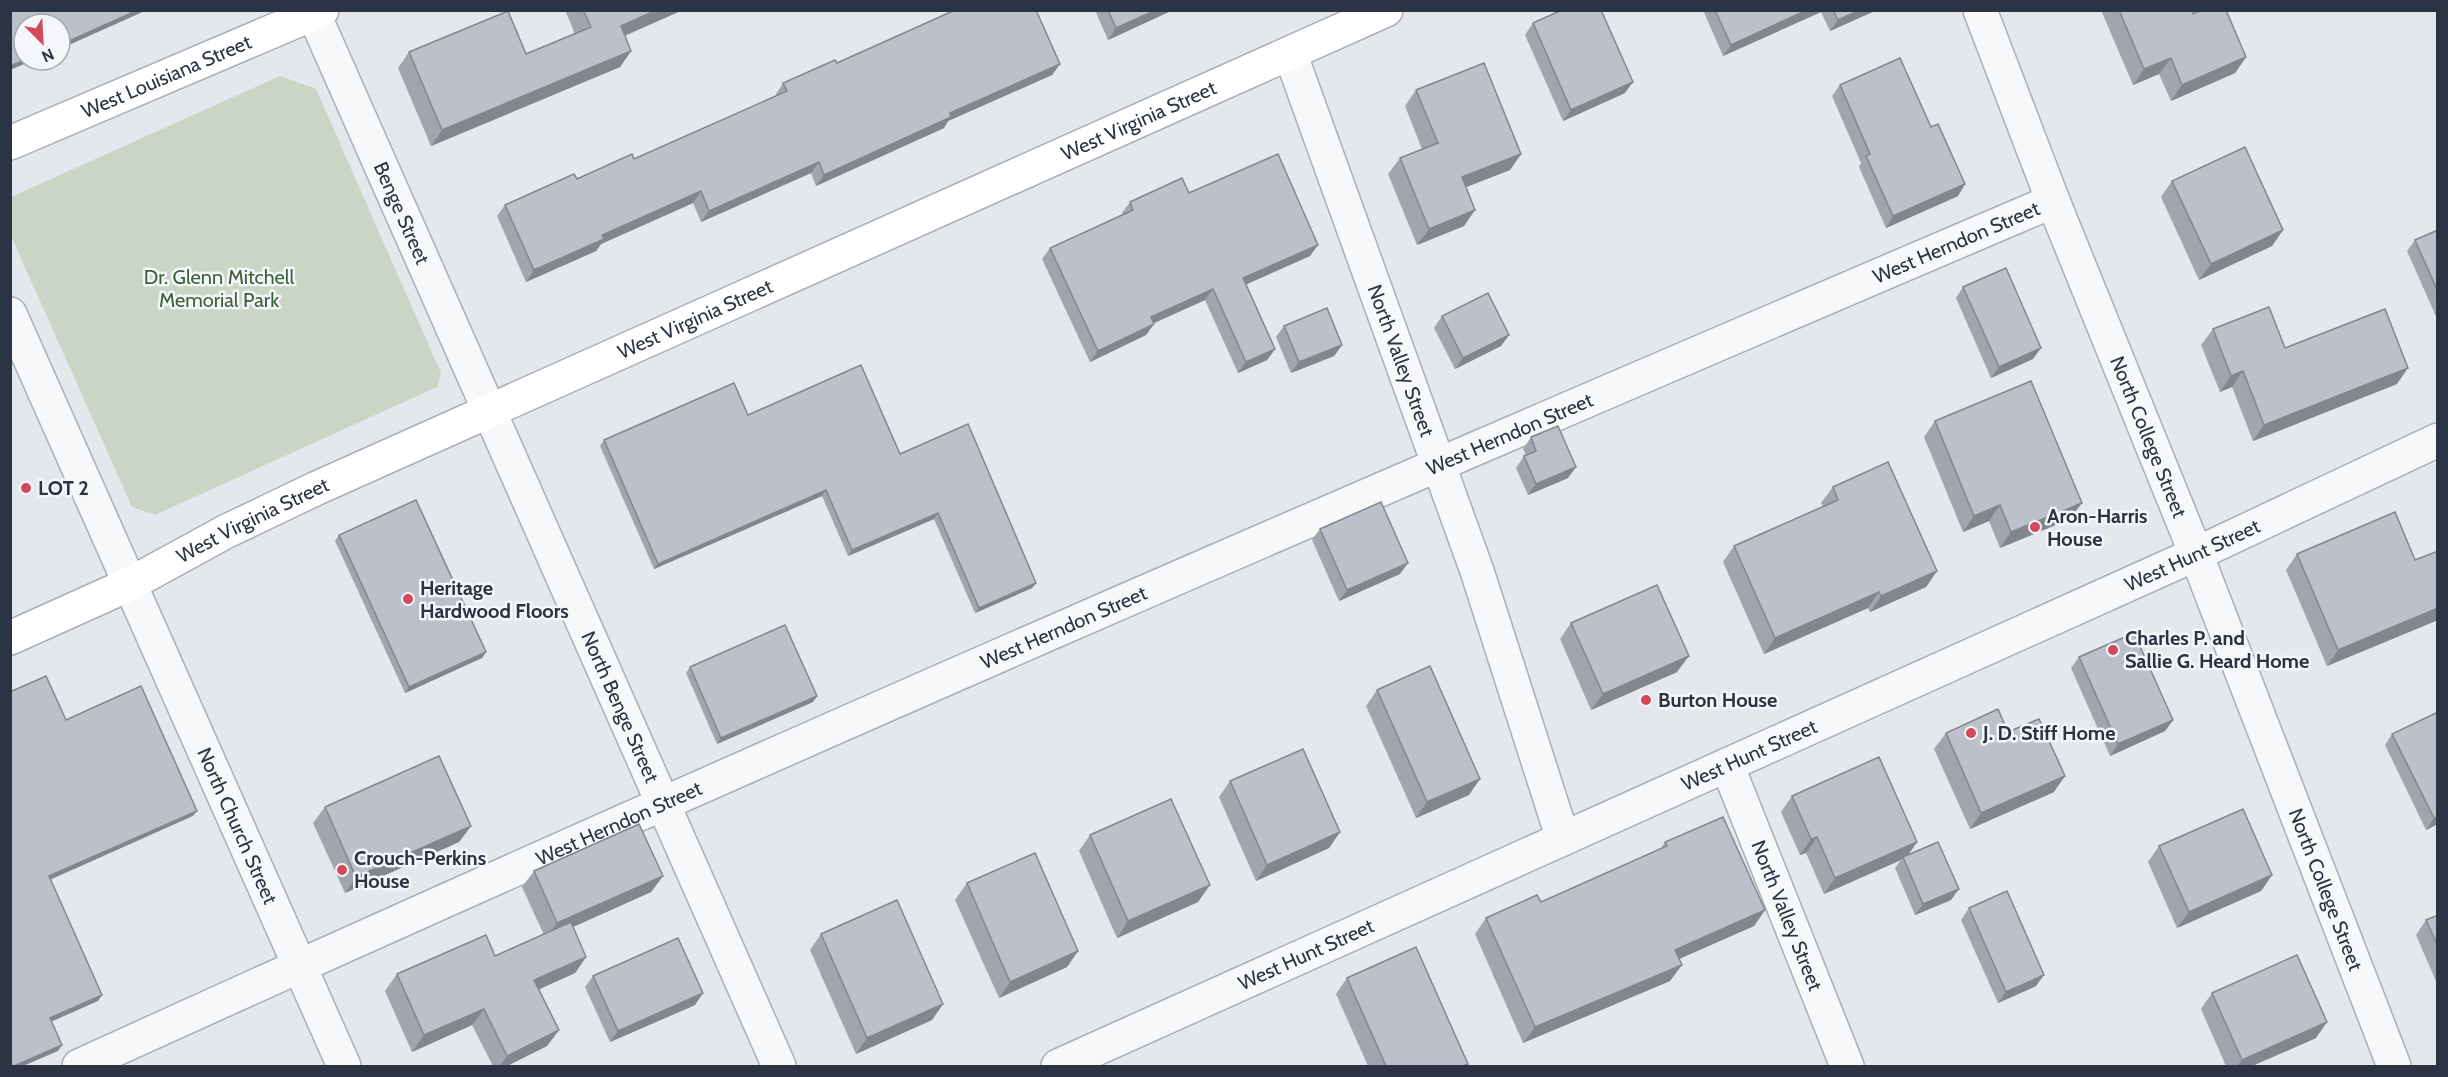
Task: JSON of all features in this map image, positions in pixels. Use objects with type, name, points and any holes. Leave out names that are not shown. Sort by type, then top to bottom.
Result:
[{"type":"main road","name":"West Virginia Street","points":[[10,638],[130,584],[279,505],[1386,10]]},
{"type":"main road","name":"West Louisiana Street","points":[[10,143],[316,12]]},
{"type":"street","name":"North College Street","points":[[1980,10],[2053,201],[2196,554],[2394,1066]]},
{"type":"street","name":"Benge Street","points":[[316,12],[491,412]]},
{"type":"street","name":"North Valley Street","points":[[1290,53],[1477,571],[1563,839]]},
{"type":"street","name":"West Herndon Street","points":[[80,1066],[662,803],[1439,463],[2053,201]]},
{"type":"street","name":"North Church Street","points":[[10,314],[344,1066]]},
{"type":"street","name":"North Benge Street","points":[[491,412],[779,1066]]},
{"type":"street","name":"West Hunt Street","points":[[1058,1066],[2196,554],[2438,440]]},
{"type":"street","name":"North Valley Street","points":[[1727,765],[1847,1066]]},
{"type":"green space","name":"Dr. Glenn Mitchell Memorial Park","points":[[280,76],[316,89],[441,373],[437,387],[155,515],[132,507],[11,236],[11,197]]},
{"type":"building","points":[[10,10],[138,10],[72,40],[72,12],[12,12],[12,65],[10,66]]},
{"type":"building","points":[[583,10],[657,10],[621,26],[631,51],[442,130],[409,52],[508,11],[526,54],[591,27]]},
{"type":"building","points":[[955,10],[1036,10],[1060,64],[950,113],[951,117],[824,175],[819,162],[709,211],[701,191],[602,235],[604,239],[534,270],[505,205],[574,174],[577,179],[632,154],[634,159],[787,91],[783,83],[835,60],[837,63]]},
{"type":"building","points":[[1108,10],[1156,10],[1116,28]]},
{"type":"building","points":[[1562,10],[1601,10],[1633,82],[1571,110],[1533,23]]},
{"type":"building","points":[[1715,10],[1807,10],[1731,45]]},
{"type":"building","points":[[1833,10],[1860,10],[1838,20]]},
{"type":"building","points":[[2119,10],[2192,10],[2193,14],[2201,10],[2226,10],[2246,57],[2182,85],[2171,58],[2144,69]]},
{"type":"building","points":[[1900,58],[1931,127],[1938,124],[1965,184],[1893,216],[1866,156],[1870,154],[1840,85]]},
{"type":"building","points":[[1484,63],[1521,154],[1462,177],[1475,210],[1429,229],[1400,158],[1438,143],[1416,90]]},
{"type":"building","points":[[2245,147],[2283,230],[2211,264],[2172,181]]},
{"type":"building","points":[[1278,154],[1318,245],[1243,278],[1275,349],[1246,362],[1213,289],[1151,317],[1154,324],[1098,351],[1050,248],[1133,210],[1130,202],[1182,178],[1189,193]]},
{"type":"building","points":[[2438,230],[2438,292],[2415,240]]},
{"type":"building","points":[[2006,268],[2041,348],[1999,367],[1963,287]]},
{"type":"building","points":[[1488,293],[1509,335],[1463,358],[1442,316]]},
{"type":"building","points":[[2269,307],[2285,348],[2385,309],[2408,368],[2264,425],[2243,371],[2231,376],[2213,329]]},
{"type":"building","points":[[1327,308],[1342,345],[1299,362],[1284,326]]},
{"type":"building","points":[[861,365],[900,454],[968,424],[1036,583],[979,608],[938,513],[852,550],[826,490],[658,564],[604,440],[734,383],[748,415]]},
{"type":"building","points":[[2031,381],[2082,503],[2011,532],[2000,505],[1974,516],[1935,421]]},
{"type":"building","points":[[1558,426],[1576,467],[1536,484],[1524,456],[1536,451],[1531,437]]},
{"type":"building","points":[[1888,462],[1937,571],[1881,596],[1879,592],[1775,638],[1734,546],[1838,500],[1833,487]]},
{"type":"building","name":"Heritage Hardwood Floors","points":[[416,500],[486,652],[409,687],[339,535]]},
{"type":"building","points":[[1381,502],[1408,563],[1347,590],[1320,529]]},
{"type":"building","points":[[2395,512],[2415,560],[2438,551],[2438,608],[2338,650],[2297,554]]},
{"type":"building","points":[[1657,585],[1689,656],[1603,694],[1571,623]]},
{"type":"building","points":[[785,625],[817,696],[721,738],[690,667]]},
{"type":"building","points":[[2134,633],[2173,720],[2118,744],[2079,657]]},
{"type":"building","points":[[1430,666],[1480,779],[1427,802],[1377,690]]},
{"type":"building","points":[[46,676],[66,720],[141,686],[197,811],[49,876],[102,995],[50,1018],[62,1045],[10,1066],[10,692]]},
{"type":"building","points":[[1998,709],[2008,732],[2039,719],[2065,776],[1981,813],[1946,733]]},
{"type":"building","points":[[2438,712],[2438,817],[2434,818],[2392,734]]},
{"type":"building","points":[[1303,749],[1340,832],[1267,865],[1230,781]]},
{"type":"building","points":[[439,756],[471,826],[356,877],[325,807]]},
{"type":"building","points":[[1879,757],[1917,842],[1835,878],[1817,837],[1811,839],[1792,796]]},
{"type":"building","points":[[1171,799],[1210,885],[1128,921],[1090,835]]},
{"type":"building","points":[[2243,809],[2272,875],[2189,912],[2159,846]]},
{"type":"building","points":[[1723,817],[1765,910],[1675,950],[1682,965],[1535,1027],[1486,918],[1537,895],[1541,902],[1667,846],[1665,842]]},
{"type":"building","points":[[639,824],[663,876],[557,923],[534,871]]},
{"type":"building","points":[[1938,842],[1959,889],[1923,904],[1903,857]]},
{"type":"building","points":[[1035,853],[1078,951],[1010,982],[967,883]]},
{"type":"building","points":[[2007,891],[2044,975],[2006,992],[1969,908]]},
{"type":"building","points":[[897,900],[943,1004],[867,1038],[821,934]]},
{"type":"building","points":[[2438,915],[2438,946],[2426,920]]},
{"type":"building","points":[[571,922],[586,957],[534,980],[559,1030],[507,1056],[484,1009],[424,1035],[397,974],[486,935],[495,956]]},
{"type":"building","points":[[678,938],[703,993],[618,1031],[593,976]]},
{"type":"building","points":[[1416,947],[1468,1064],[1462,1066],[1386,1066],[1347,978]]},
{"type":"building","points":[[2297,955],[2327,1022],[2242,1060],[2212,993]]},
{"type":"place","name":"LOT 2","points":[[26,488]]},
{"type":"place","name":"Aron-Harris House","points":[[2035,527]]},
{"type":"place","name":"Heritage Hardwood Floors","points":[[408,599]]},
{"type":"place","name":"Charles P. and Sallie G. Heard Home","points":[[2113,650]]},
{"type":"place","name":"Burton House","points":[[1646,700]]},
{"type":"place","name":"J. D. Stiff Home","points":[[1971,733]]},
{"type":"place","name":"Crouch-Perkins House","points":[[342,870]]}]
